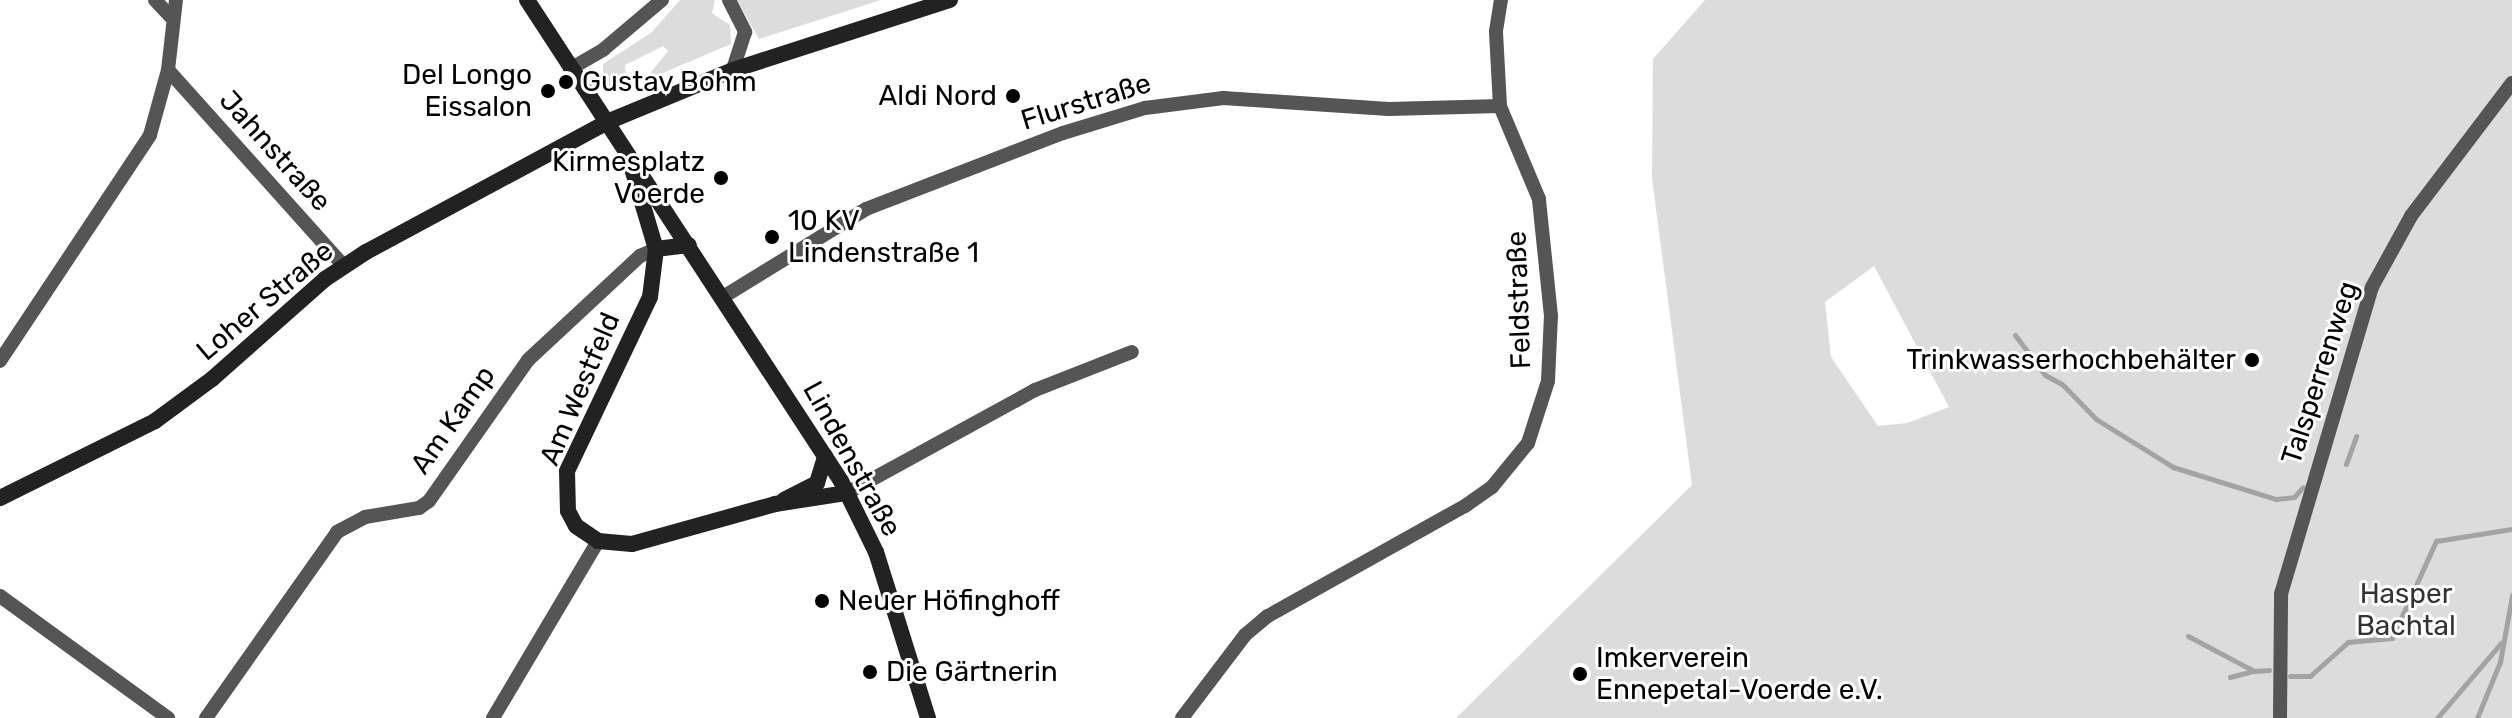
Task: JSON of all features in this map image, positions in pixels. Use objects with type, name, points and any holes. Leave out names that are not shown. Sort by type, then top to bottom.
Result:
[{"type":"main road","name":"Lindenstraße","points":[[527,0],[607,122],[630,163],[723,297],[847,493],[876,552],[928,718]]},
{"type":"main road","name":"Loher Straße","points":[[0,498],[155,421],[344,266],[607,122],[733,70],[950,0]]},
{"type":"main road","name":"Am Westfeld","points":[[598,541],[576,526],[568,511],[567,471],[650,297],[656,249],[630,163]]},
{"type":"main road","points":[[656,249],[689,245]]},
{"type":"main road","points":[[775,504],[817,483],[825,456]]},
{"type":"main road","points":[[598,541],[632,544],[775,504],[847,493]]},
{"type":"street","points":[[155,0],[171,17]]},
{"type":"street","points":[[0,361],[150,135],[168,70],[171,17],[176,0]]},
{"type":"street","points":[[570,69],[604,49],[662,0]]},
{"type":"street","points":[[729,0],[745,32],[733,70]]},
{"type":"street","name":"Feldstraße","points":[[1182,718],[1245,635],[1268,616],[1465,506],[1492,487],[1528,443],[1548,381],[1545,229],[1531,174],[1500,106],[1496,31],[1501,0]]},
{"type":"street","name":"Jahnstraße","points":[[168,70],[344,266]]},
{"type":"street","name":"Talsperrenweg","points":[[2280,718],[2281,594],[2372,287],[2411,216],[2512,83]]},
{"type":"street","name":"Flurstraße","points":[[723,297],[866,209],[1063,133],[1145,108],[1223,98],[1389,109],[1500,106]]},
{"type":"street","name":"Am Kamp","points":[[206,718],[337,532],[365,517],[419,508],[429,501],[528,360],[640,256],[656,249]]},
{"type":"street","points":[[847,493],[1021,397],[1132,352]]},
{"type":"street","points":[[493,718],[598,541]]},
{"type":"street","points":[[0,596],[168,718]]},
{"type":"green space","points":[[680,0],[715,0],[712,13],[730,25],[731,44],[644,81],[668,51],[663,46],[625,65],[627,89],[610,87],[603,77],[603,64],[652,32]]},
{"type":"green space","points":[[737,0],[881,0],[759,39]]},
{"type":"green space","name":"Hasper Bachtal","points":[[1705,0],[2512,0],[2512,718],[1456,718],[1692,485],[1652,178],[1653,59]],"holes":[[[1874,266],[1949,407],[1907,423],[1878,426],[1831,357],[1825,302]]]},
{"type":"waterway","points":[[2015,335],[2045,375],[2062,384],[2096,419],[2173,467],[2276,499],[2294,497],[2303,487]]},
{"type":"waterway","points":[[2346,464],[2356,436]]},
{"type":"waterway","points":[[2290,676],[2310,676],[2348,642],[2392,638],[2436,541],[2512,529]]},
{"type":"waterway","points":[[2477,718],[2500,662],[2512,595]]},
{"type":"waterway","points":[[2188,636],[2254,671],[2269,670]]},
{"type":"waterway","points":[[2437,718],[2501,643]]},
{"type":"waterway","points":[[2230,677],[2252,671]]},
{"type":"place","name":"Gustav Bohm","points":[[566,82]]},
{"type":"place","name":"Del Longo Eissalon","points":[[548,91]]},
{"type":"place","name":"Aldi Nord","points":[[1013,96]]},
{"type":"place","name":"Kirmesplatz Voerde","points":[[721,178]]},
{"type":"place","name":"10 KV Lindenstraße 1","points":[[772,237]]},
{"type":"place","name":"Trinkwasserhochbehälter","points":[[2252,360]]},
{"type":"place","name":"Neuer Höfinghoff","points":[[822,601]]},
{"type":"place","name":"Die Gärtnerin","points":[[870,672]]},
{"type":"place","name":"Imkerverein Ennepetal-Voerde e.V.","points":[[1580,674]]}]
